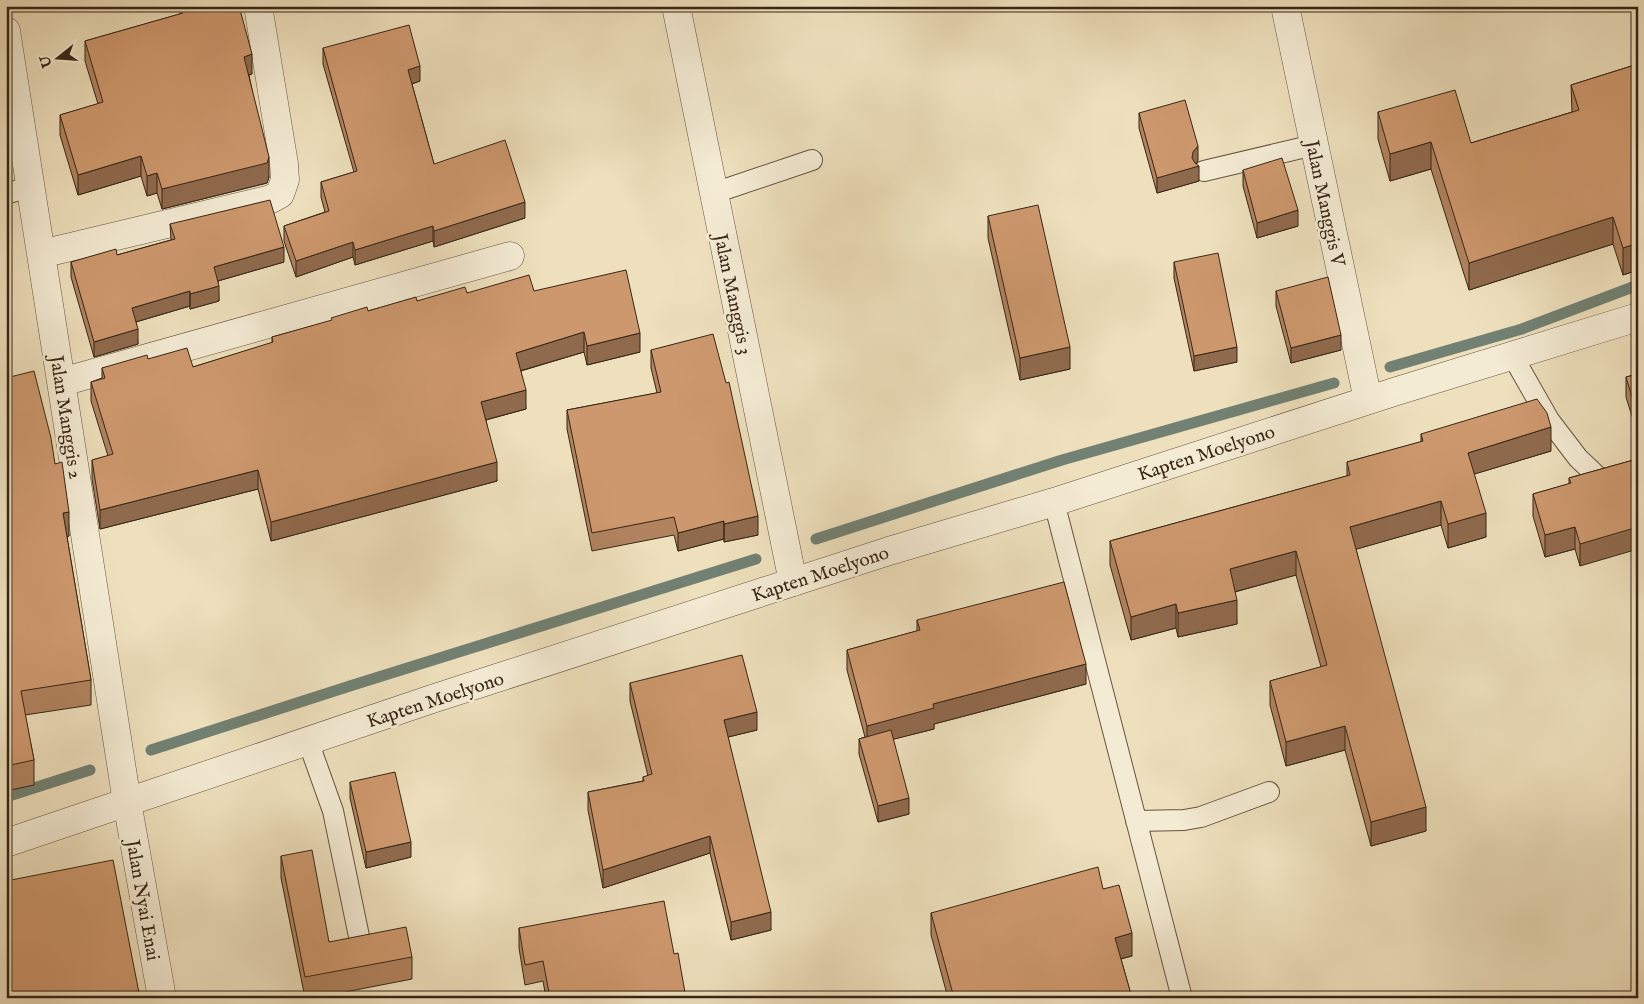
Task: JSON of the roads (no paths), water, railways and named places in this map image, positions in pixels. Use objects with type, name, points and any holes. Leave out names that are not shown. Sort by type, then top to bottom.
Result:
[{"type":"street","points":[[41,254],[270,199],[280,194],[284,180],[284,164],[258,6]]},
{"type":"street","name":"Jalan Manggis 3","points":[[676,6],[793,582]]},
{"type":"street","name":"Jalan Manggis V","points":[[1285,6],[1368,400]]},
{"type":"street","name":"Jalan Manggis 2","points":[[7,42],[19,190],[41,254],[127,802]]},
{"type":"street","points":[[62,382],[510,256]]},
{"type":"street","name":"Kapten Moelyono","points":[[6,843],[432,699],[793,582],[1054,502],[1368,400],[1638,317]]},
{"type":"street","name":"Jalan Nyai Enai","points":[[127,802],[162,998]]},
{"type":"lane","points":[[1204,171],[1314,145]]},
{"type":"lane","points":[[714,193],[812,160]]},
{"type":"lane","points":[[1512,355],[1549,420],[1578,458],[1599,478]]},
{"type":"lane","points":[[1054,502],[1182,998]]},
{"type":"lane","points":[[308,741],[333,811],[361,946]]},
{"type":"lane","points":[[1136,821],[1184,820],[1201,816],[1269,792]]},
{"type":"waterway","points":[[1390,367],[1522,329],[1638,285]]},
{"type":"waterway","points":[[816,539],[1062,460],[1334,383]]},
{"type":"waterway","points":[[151,750],[756,559]]},
{"type":"waterway","points":[[6,797],[90,770]]}]
